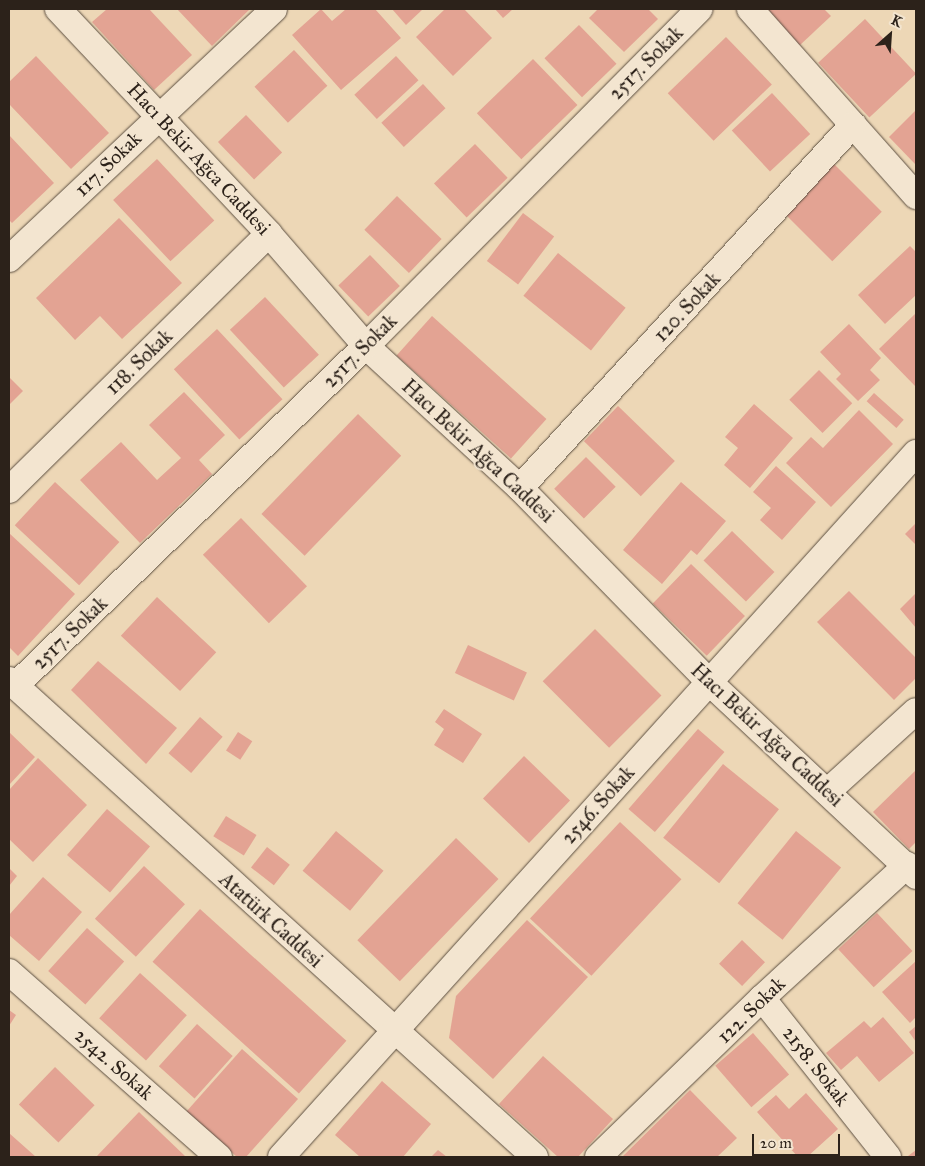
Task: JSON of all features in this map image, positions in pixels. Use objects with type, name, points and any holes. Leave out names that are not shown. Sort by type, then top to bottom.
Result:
[{"type":"street","name":"Hacı Bekir Ağca Caddesi","points":[[58,9],[269,234],[366,346],[520,488],[709,682],[912,871]]},
{"type":"street","name":"117. Sokak","points":[[9,259],[158,115],[274,9]]},
{"type":"street","name":"2517. Sokak","points":[[12,683],[366,346],[699,9]]},
{"type":"street","points":[[750,9],[916,196]]},
{"type":"street","name":"120. Sokak","points":[[520,488],[853,126]]},
{"type":"street","name":"118. Sokak","points":[[9,490],[269,234]]},
{"type":"street","name":"2546. Sokak","points":[[281,1157],[916,453]]},
{"type":"street","name":"Atatürk Caddesi","points":[[12,683],[394,1032],[535,1157]]},
{"type":"street","points":[[827,792],[916,711]]},
{"type":"street","name":"122. Sokak","points":[[598,1157],[762,998],[912,871]]},
{"type":"street","name":"2542. Sokak","points":[[9,972],[219,1157]]},
{"type":"street","name":"2158. Sokak","points":[[762,998],[888,1157]]},
{"type":"building","points":[[107,9],[149,9],[192,55],[154,90],[92,22]]},
{"type":"building","points":[[177,9],[250,9],[212,46]]},
{"type":"building","points":[[321,9],[332,21],[346,9],[375,9],[401,38],[341,90],[292,35]]},
{"type":"building","points":[[392,9],[423,9],[406,25]]},
{"type":"building","points":[[445,9],[464,9],[492,38],[453,76],[416,37]]},
{"type":"building","points":[[495,9],[513,9],[503,18]]},
{"type":"building","points":[[598,9],[648,9],[658,19],[624,52],[589,18]]},
{"type":"building","points":[[764,9],[824,9],[831,16],[799,46]]},
{"type":"building","points":[[865,19],[916,74],[869,117],[818,63]]},
{"type":"building","points":[[579,25],[617,64],[582,97],[544,58]]},
{"type":"building","points":[[726,37],[772,84],[714,141],[668,93]]},
{"type":"building","points":[[294,50],[327,86],[288,123],[255,87]]},
{"type":"building","points":[[36,56],[109,133],[71,169],[9,104],[9,82]]},
{"type":"building","points":[[396,56],[419,80],[377,119],[354,95]]},
{"type":"building","points":[[533,59],[577,105],[521,159],[477,113]]},
{"type":"building","points":[[423,84],[446,108],[404,147],[381,123]]},
{"type":"building","points":[[772,93],[810,134],[770,171],[732,131]]},
{"type":"building","points":[[916,110],[916,165],[889,137]]},
{"type":"building","points":[[246,115],[282,152],[254,179],[218,142]]},
{"type":"building","points":[[9,135],[54,183],[12,223],[9,220]]},
{"type":"building","points":[[475,144],[508,178],[467,217],[434,184]]},
{"type":"building","points":[[157,159],[214,220],[170,261],[113,200]]},
{"type":"building","points":[[833,163],[882,212],[832,261],[784,212]]},
{"type":"building","points":[[397,196],[442,239],[409,273],[364,230]]},
{"type":"building","points":[[523,213],[554,236],[518,284],[487,261]]},
{"type":"building","points":[[119,218],[182,283],[122,339],[100,316],[75,340],[36,298]]},
{"type":"building","points":[[910,246],[916,252],[916,295],[885,324],[858,295]]},
{"type":"building","points":[[558,253],[626,308],[591,350],[523,296]]},
{"type":"building","points":[[370,255],[400,286],[368,316],[338,286]]},
{"type":"building","points":[[265,297],[319,355],[284,388],[230,330]]},
{"type":"building","points":[[916,313],[916,387],[879,349]]},
{"type":"building","points":[[432,316],[546,419],[511,458],[397,355]]},
{"type":"building","points":[[849,324],[881,358],[870,370],[880,380],[858,401],[836,379],[841,374],[820,352]]},
{"type":"building","points":[[217,329],[282,399],[239,439],[174,369]]},
{"type":"building","points":[[819,370],[852,403],[823,433],[789,400]]},
{"type":"building","points":[[9,377],[23,391],[9,405]]},
{"type":"building","points":[[184,392],[225,435],[199,460],[212,474],[140,543],[80,480],[121,442],[157,480],[181,458],[149,425]]},
{"type":"building","points":[[874,393],[904,420],[896,428],[867,401]]},
{"type":"building","points":[[754,404],[793,438],[750,488],[724,465],[738,448],[725,437]]},
{"type":"building","points":[[618,406],[675,461],[641,496],[584,441]]},
{"type":"building","points":[[859,410],[893,444],[831,507],[786,463],[811,437],[823,448]]},
{"type":"building","points":[[358,414],[401,456],[305,556],[261,514]]},
{"type":"building","points":[[586,457],[616,487],[584,519],[554,489]]},
{"type":"building","points":[[776,466],[816,502],[782,540],[760,520],[771,508],[753,492]]},
{"type":"building","points":[[55,482],[119,542],[79,585],[15,525]]},
{"type":"building","points":[[681,482],[726,521],[697,555],[691,550],[662,584],[623,550]]},
{"type":"building","points":[[241,518],[307,586],[269,623],[203,555]]},
{"type":"building","points":[[916,523],[916,545],[905,534]]},
{"type":"building","points":[[732,531],[774,572],[746,601],[704,560]]},
{"type":"building","points":[[9,533],[75,594],[18,656],[9,647]]},
{"type":"building","points":[[691,564],[745,616],[707,656],[653,604]]},
{"type":"building","points":[[849,591],[916,658],[916,678],[894,700],[817,622]]},
{"type":"building","points":[[916,593],[916,628],[900,609]]},
{"type":"building","points":[[157,597],[216,652],[180,691],[121,636]]},
{"type":"building","points":[[595,629],[661,695],[609,748],[543,681]]},
{"type":"building","points":[[468,645],[527,672],[514,701],[455,673]]},
{"type":"building","points":[[98,661],[177,728],[146,764],[71,690]]},
{"type":"building","points":[[444,709],[482,734],[463,763],[434,745],[444,729],[435,722]]},
{"type":"building","points":[[200,717],[223,737],[191,773],[169,753]]},
{"type":"building","points":[[698,729],[724,752],[655,832],[628,809]]},
{"type":"building","points":[[9,732],[35,757],[9,785]]},
{"type":"building","points":[[238,732],[252,741],[240,760],[226,750]]},
{"type":"building","points":[[524,756],[570,800],[529,843],[483,798]]},
{"type":"building","points":[[38,758],[87,805],[33,862],[9,839],[9,790]]},
{"type":"building","points":[[723,764],[779,809],[719,883],[663,838]]},
{"type":"building","points":[[916,770],[916,842],[909,849],[873,812]]},
{"type":"building","points":[[107,809],[150,846],[110,892],[67,855]]},
{"type":"building","points":[[226,816],[257,835],[244,855],[213,836]]},
{"type":"building","points":[[620,822],[681,879],[591,976],[530,919]]},
{"type":"building","points":[[336,831],[383,871],[350,911],[303,871]]},
{"type":"building","points":[[796,831],[841,868],[783,940],[737,903]]},
{"type":"building","points":[[456,838],[498,879],[400,981],[357,940]]},
{"type":"building","points":[[267,847],[290,865],[274,885],[251,867]]},
{"type":"building","points":[[144,866],[185,904],[136,957],[95,919]]},
{"type":"building","points":[[9,868],[17,876],[9,886]]},
{"type":"building","points":[[43,877],[82,912],[39,961],[9,935],[9,915]]},
{"type":"building","points":[[200,909],[346,1041],[299,1094],[152,962]]},
{"type":"building","points":[[877,913],[912,951],[874,987],[838,949]]},
{"type":"building","points":[[527,920],[588,977],[493,1079],[449,1038],[456,996]]},
{"type":"building","points":[[87,928],[124,961],[85,1005],[48,971]]},
{"type":"building","points":[[742,940],[765,962],[742,986],[719,964]]},
{"type":"building","points":[[916,961],[916,1017],[910,1023],[882,992]]},
{"type":"building","points":[[140,973],[187,1015],[146,1060],[99,1018]]},
{"type":"building","points":[[9,1010],[16,1015],[9,1026]]},
{"type":"building","points":[[883,1017],[914,1053],[879,1082],[857,1056],[841,1070],[826,1053],[864,1021],[871,1028]]},
{"type":"building","points":[[197,1024],[233,1056],[195,1098],[159,1066]]},
{"type":"building","points":[[916,1026],[916,1042],[909,1032]]},
{"type":"building","points":[[753,1033],[789,1075],[751,1107],[715,1066]]},
{"type":"building","points":[[242,1049],[298,1099],[246,1157],[237,1157],[186,1112]]},
{"type":"building","points":[[543,1056],[613,1119],[578,1157],[558,1157],[499,1104]]},
{"type":"building","points":[[55,1067],[95,1105],[58,1143],[19,1104]]},
{"type":"building","points":[[382,1081],[431,1124],[403,1157],[360,1157],[335,1135]]},
{"type":"building","points":[[690,1090],[737,1138],[717,1157],[622,1157]]},
{"type":"building","points":[[806,1093],[838,1129],[807,1157],[798,1157],[757,1112],[776,1095],[789,1109]]},
{"type":"building","points":[[139,1112],[186,1157],[96,1157]]},
{"type":"building","points":[[9,1133],[36,1157],[9,1157]]},
{"type":"building","points":[[438,1150],[447,1157],[431,1157]]},
{"type":"building","points":[[916,1150],[916,1157],[908,1156]]}]
